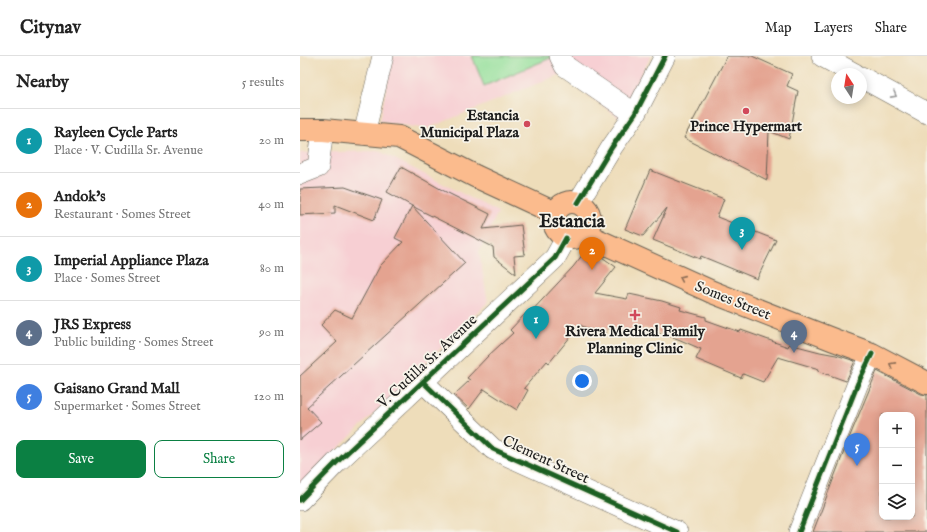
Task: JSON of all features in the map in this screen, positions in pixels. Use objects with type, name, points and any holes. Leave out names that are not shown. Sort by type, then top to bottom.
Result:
[{"type":"main road","points":[[300,130],[324,130],[399,137],[476,176],[555,213]]},
{"type":"main road","points":[[572,202],[578,204],[586,210],[589,225],[575,236],[556,231],[553,218],[555,213],[562,205],[572,202]]},
{"type":"main road","name":"Somes Street","points":[[575,236],[712,292],[872,354],[927,383]]},
{"type":"street","points":[[364,134],[383,56]]},
{"type":"street","points":[[560,56],[565,66],[635,114]]},
{"type":"street","points":[[578,204],[612,147],[635,114],[665,56]]},
{"type":"street","points":[[822,56],[844,68]]},
{"type":"street","points":[[867,81],[927,114]]},
{"type":"street","points":[[300,174],[318,167],[324,130]]},
{"type":"street","name":"V. Cudilla Sr. Avenue","points":[[300,500],[336,463],[555,258],[575,236]]},
{"type":"street","points":[[798,532],[858,383],[872,354]]},
{"type":"street","name":"Clement Street","points":[[423,382],[493,449],[677,532]]},
{"type":"shaded area","points":[[392,56],[651,56],[619,118],[561,74],[426,129],[380,121]]},
{"type":"shaded area","points":[[379,151],[498,212],[479,252],[488,302],[300,486],[300,153]]},
{"type":"green space","points":[[472,56],[553,56],[553,57],[484,86]]},
{"type":"building","name":"Prince Hypermart","points":[[727,56],[752,56],[792,74],[787,86],[798,91],[789,139],[769,131],[767,180],[684,138]]},
{"type":"building","points":[[401,167],[490,214],[483,229],[521,225],[525,255],[514,256],[516,274],[494,257],[493,247],[387,192]]},
{"type":"building","points":[[650,170],[724,199],[717,217],[776,240],[757,279],[701,256],[700,259],[653,240],[667,208],[643,236],[625,229]]},
{"type":"building","points":[[345,187],[382,200],[374,220],[335,205],[335,213],[300,215],[300,189]]},
{"type":"building","points":[[412,206],[465,263],[307,407],[321,422],[300,440],[300,376],[337,342],[321,325],[335,310],[352,318],[380,266],[403,242],[395,238]]},
{"type":"building","points":[[587,249],[599,255],[616,267],[595,293],[627,299],[629,294],[662,301],[681,307],[680,310],[706,317],[706,320],[740,332],[741,330],[788,347],[789,344],[855,361],[846,381],[818,371],[819,369],[778,357],[763,382],[743,374],[741,378],[696,359],[701,349],[678,339],[644,328],[639,338],[608,328],[604,336],[580,325],[549,363],[547,361],[524,388],[528,390],[517,410],[484,389],[469,409],[454,395],[470,380],[467,378],[513,333],[510,330],[525,314],[527,316],[573,267]]},
{"type":"building","points":[[877,371],[921,394],[927,395],[927,532],[813,532]]},
{"type":"cycle path","points":[[578,203],[612,147],[635,114],[665,56]]},
{"type":"cycle path","points":[[300,500],[336,463],[555,258],[566,238]]},
{"type":"cycle path","points":[[799,532],[858,383],[872,354]]},
{"type":"cycle path","points":[[423,382],[493,449],[677,532]]},
{"type":"place","name":"Prince Hypermart","points":[[746,111]]},
{"type":"place","name":"Estancia Municipal Plaza","points":[[527,124]]},
{"type":"place","name":"Imperial Appliance Plaza","points":[[742,250]]},
{"type":"place","name":"Andok's","points":[[592,270]]},
{"type":"place","name":"Rivera Medical Family Planning Clinic","points":[[635,315]]},
{"type":"place","name":"Rayleen Cycle Parts","points":[[536,339]]},
{"type":"place","name":"JRS Express","points":[[794,353]]},
{"type":"place","name":"Gaisano Grand Mall","points":[[857,466]]},
{"type":"district","name":"Estancia","points":[[572,220]]}]
